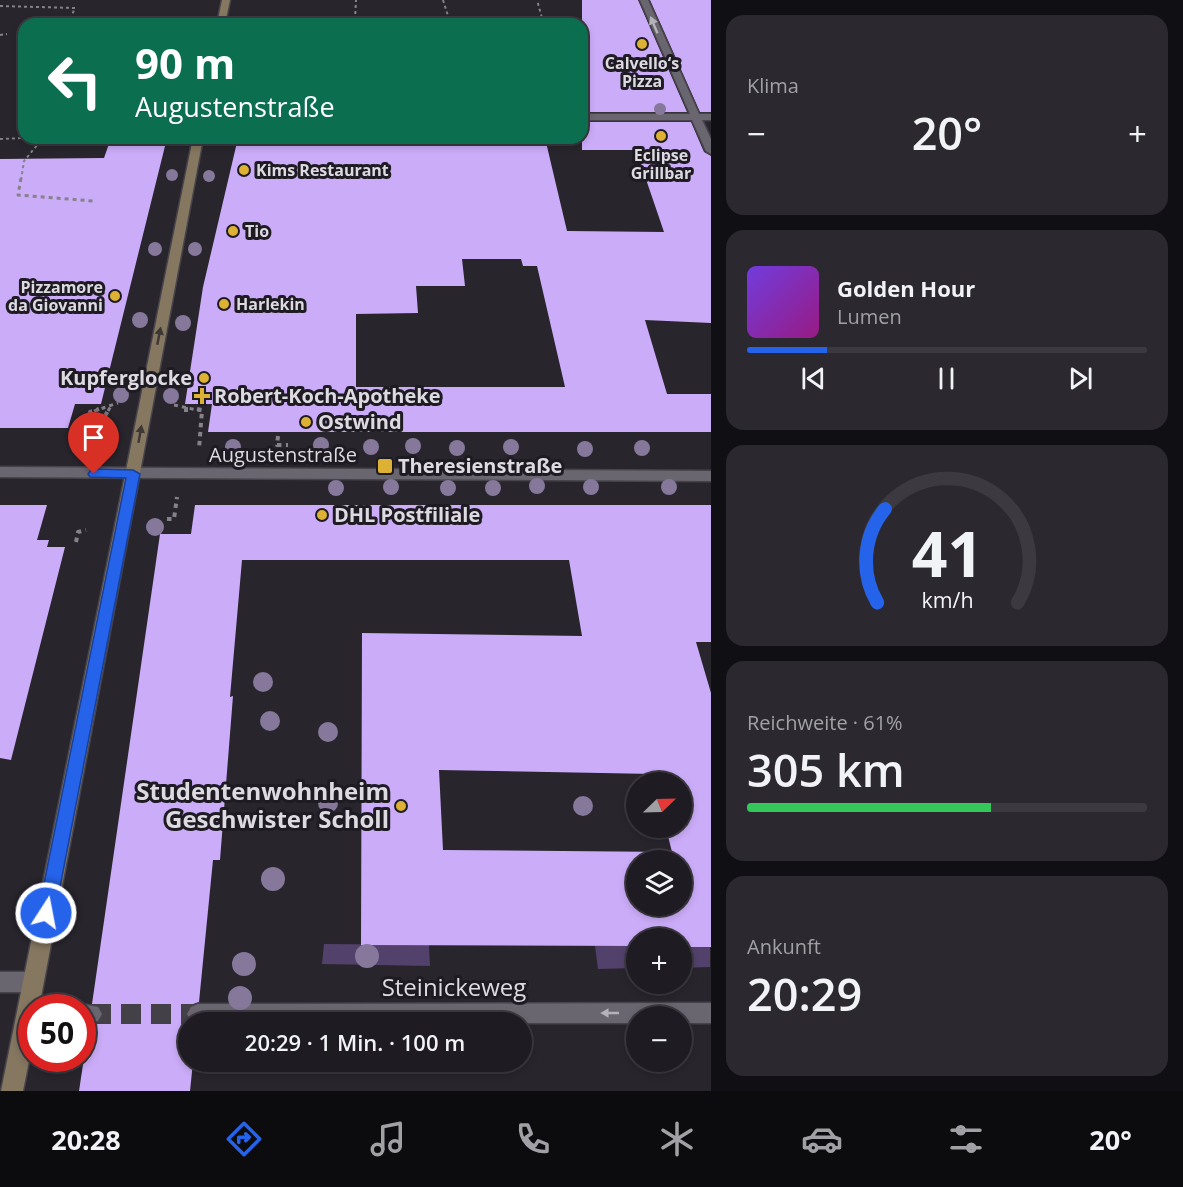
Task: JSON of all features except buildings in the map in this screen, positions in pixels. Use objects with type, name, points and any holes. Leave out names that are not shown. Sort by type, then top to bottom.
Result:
[{"type":"main road","points":[[222,18],[226,0]]},
{"type":"main road","points":[[32,994],[197,144]]},
{"type":"main road","points":[[12,1091],[18,1064]]},
{"type":"street","points":[[644,0],[711,151]]},
{"type":"street","points":[[588,117],[711,117]]},
{"type":"street","name":"Augustenstraße","points":[[0,472],[711,476]]},
{"type":"street","points":[[0,982],[33,982]]},
{"type":"street","name":"Steinickeweg","points":[[532,1013],[711,1013]]},
{"type":"path","points":[[355,18],[356,0]]},
{"type":"path","points":[[443,0],[448,18]]},
{"type":"path","points":[[537,0],[542,18]]},
{"type":"path","points":[[0,6],[75,8],[71,18]]},
{"type":"path","points":[[0,35],[7,34]]},
{"type":"path","points":[[0,139],[18,138]]},
{"type":"path","points":[[38,144],[24,160],[18,195],[93,201]]},
{"type":"path","points":[[74,473],[90,412],[146,398],[202,410],[199,450]]},
{"type":"path","points":[[186,412],[187,406]]},
{"type":"path","points":[[105,416],[111,407]]},
{"type":"path","points":[[111,407],[113,416]]},
{"type":"path","points":[[278,436],[277,445],[288,445]]},
{"type":"path","points":[[167,519],[174,519],[177,496]]},
{"type":"path","points":[[72,529],[78,532],[86,530]]},
{"type":"path","points":[[76,542],[78,532]]},
{"type":"shaded area","points":[[324,944],[429,945],[430,966],[322,964]]},
{"type":"shaded area","points":[[595,946],[626,946],[626,968],[598,969]]},
{"type":"shaded area","points":[[692,947],[710,947],[710,967],[692,968]]},
{"type":"tunnel","points":[[96,1014],[178,1014]]},
{"type":"place","name":"Calvello‘s Pizza","points":[[642,44]]},
{"type":"place","name":"Eclipse Grillbar","points":[[661,136]]},
{"type":"place","name":"Kims Restaurant","points":[[244,170]]},
{"type":"place","name":"Tio","points":[[233,231]]},
{"type":"place","name":"Pizzamore da Giovanni","points":[[115,296]]},
{"type":"place","name":"Harlekin","points":[[224,304]]},
{"type":"place","name":"Kupferglocke","points":[[204,378]]},
{"type":"place","name":"Robert-Koch-Apotheke","points":[[202,396]]},
{"type":"place","name":"Ostwind","points":[[306,422]]},
{"type":"place","name":"Theresienstraße","points":[[385,466]]},
{"type":"place","name":"DHL Postfiliale","points":[[322,515]]},
{"type":"place","name":"Studentenwohnheim Geschwister Scholl","points":[[401,806]]},
{"type":"route","points":[[46,913],[133,474],[94,474]]}]
